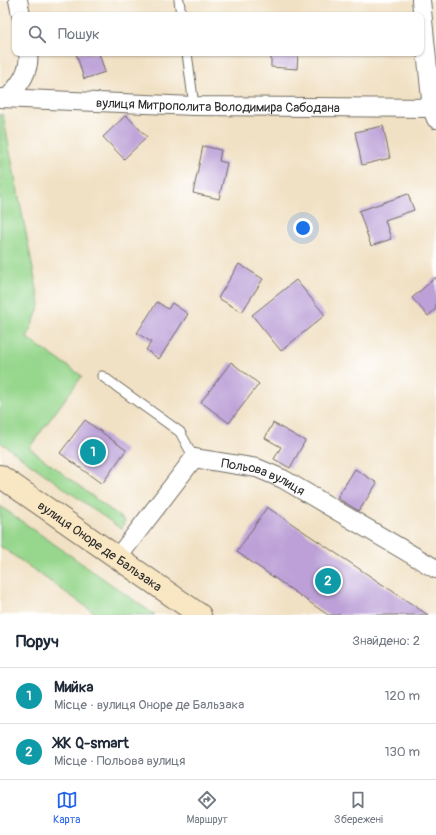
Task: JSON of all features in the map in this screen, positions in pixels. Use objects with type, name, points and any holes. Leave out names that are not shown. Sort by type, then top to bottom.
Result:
[{"type":"main road","name":"вулиця Оноре де Бальзака","points":[[0,476],[200,615]]},
{"type":"street","points":[[18,0],[20,12]]},
{"type":"street","points":[[421,0],[422,12]]},
{"type":"street","points":[[424,24],[435,112]]},
{"type":"street","points":[[4,98],[22,81],[30,62],[29,56]]},
{"type":"street","name":"вулиця Митрополита Володимира Сабодана","points":[[4,98],[194,106],[435,112]]},
{"type":"street","points":[[118,557],[194,458]]},
{"type":"street","name":"Польова вулиця","points":[[194,458],[257,468],[286,480],[436,569]]},
{"type":"lane","points":[[179,0],[181,12]]},
{"type":"lane","points":[[186,56],[194,106]]},
{"type":"lane","points":[[102,376],[180,432],[194,458]]},
{"type":"green space","points":[[0,114],[3,115],[40,305],[27,338],[82,376],[29,448],[125,521],[121,529],[0,442]]},
{"type":"green space","points":[[0,506],[155,615],[98,615],[0,546]]},
{"type":"building","points":[[77,56],[100,56],[105,72],[84,79]]},
{"type":"building","points":[[271,56],[298,56],[297,69],[271,67]]},
{"type":"building","points":[[126,115],[147,137],[124,159],[103,137]]},
{"type":"building","points":[[383,126],[390,158],[362,165],[355,132]]},
{"type":"building","points":[[203,146],[221,150],[219,161],[227,163],[219,199],[193,193]]},
{"type":"building","points":[[408,194],[414,210],[385,220],[391,239],[371,246],[359,211]]},
{"type":"building","points":[[239,264],[263,279],[242,312],[218,298]]},
{"type":"building","points":[[436,277],[436,309],[428,316],[412,298]]},
{"type":"building","points":[[296,280],[325,315],[281,351],[252,315]]},
{"type":"building","points":[[157,302],[168,309],[172,303],[188,314],[159,359],[146,350],[151,342],[137,333]]},
{"type":"building","points":[[231,362],[259,384],[229,423],[201,402]]},
{"type":"building","points":[[85,420],[126,450],[102,484],[60,453]]},
{"type":"building","points":[[273,423],[305,441],[290,468],[274,459],[281,447],[265,438]]},
{"type":"building","points":[[355,469],[377,483],[359,511],[337,498]]},
{"type":"building","points":[[267,507],[428,615],[328,615],[237,552]]},
{"type":"place","name":"Мийка","points":[[93,452]]},
{"type":"place","name":"ЖК Q-smart","points":[[328,581]]}]
